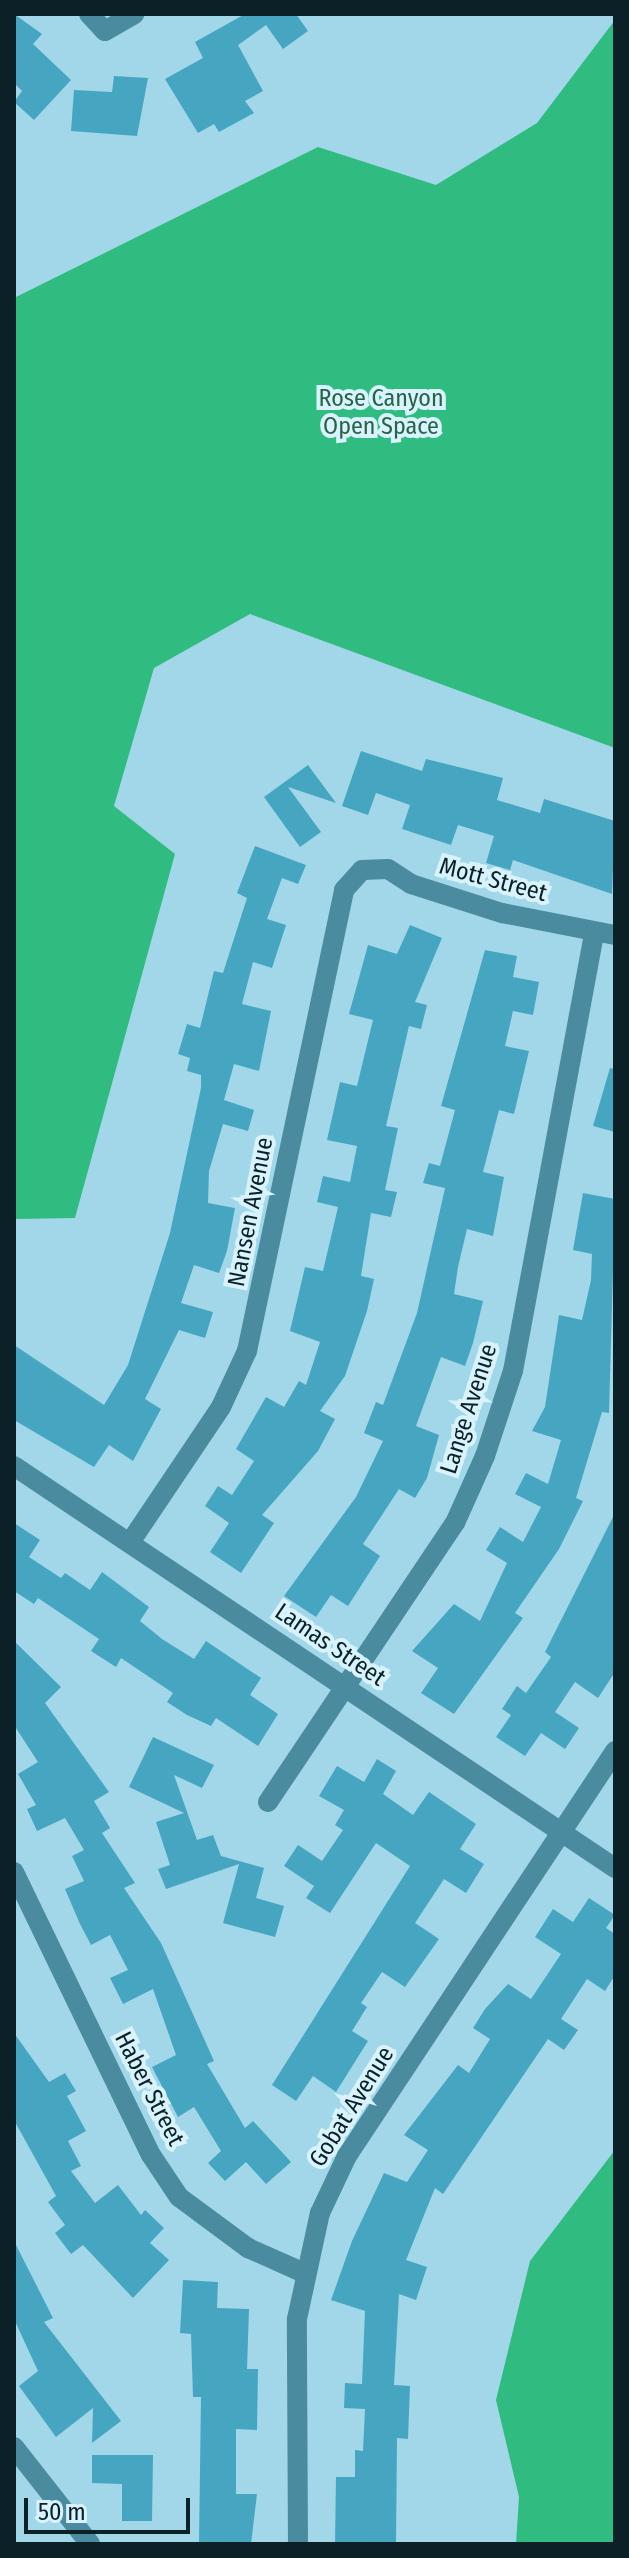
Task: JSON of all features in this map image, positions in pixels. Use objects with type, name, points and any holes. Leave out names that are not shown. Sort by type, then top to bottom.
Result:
[{"type":"street","points":[[89,14],[105,31],[135,14]]},
{"type":"street","name":"Mott Street","points":[[362,870],[388,869],[411,884],[502,913],[615,935]]},
{"type":"street","name":"Nansen Avenue","points":[[131,1541],[221,1407],[247,1351],[315,1006],[344,890],[362,870]]},
{"type":"street","name":"Lange Avenue","points":[[268,1802],[455,1523],[485,1456],[513,1371],[594,932]]},
{"type":"street","name":"Lamas Street","points":[[14,1466],[131,1541],[615,1868]]},
{"type":"street","name":"Gobat Avenue","points":[[298,2544],[302,2272],[347,2156],[615,1751]]},
{"type":"street","name":"Haber Street","points":[[14,1872],[151,2155],[179,2197],[248,2248],[302,2272]]},
{"type":"street","points":[[14,2447],[90,2544]]},
{"type":"green space","name":"Rose Canyon Open Space","points":[[615,20],[615,748],[250,614],[154,668],[114,806],[175,854],[75,1218],[14,1219],[14,298],[318,147],[436,185],[537,123]]},
{"type":"green space","points":[[615,2150],[615,2544],[516,2544],[519,2497],[496,2400],[530,2261]]},
{"type":"building","points":[[14,14],[42,34],[33,44],[71,80],[34,120],[14,102],[22,91],[14,83]]},
{"type":"building","points":[[245,14],[296,14],[308,31],[283,49],[266,25],[238,45],[263,91],[245,101],[254,113],[219,132],[214,124],[198,133],[165,79],[203,58],[195,42]]},
{"type":"building","points":[[114,76],[148,78],[137,136],[71,131],[74,90],[112,92]]},
{"type":"building","points":[[361,751],[422,771],[426,759],[503,778],[497,800],[540,813],[544,799],[615,821],[612,894],[513,860],[510,870],[486,863],[494,836],[458,825],[451,845],[402,829],[410,805],[376,793],[368,815],[342,806]]},
{"type":"building","points":[[308,765],[336,803],[288,787],[321,832],[300,847],[264,797]]},
{"type":"building","points":[[255,846],[306,865],[298,884],[282,878],[267,919],[286,925],[272,968],[253,962],[242,1004],[271,1011],[259,1071],[234,1064],[224,1100],[254,1110],[248,1131],[223,1124],[209,1171],[208,1203],[235,1208],[227,1251],[219,1273],[194,1265],[181,1303],[213,1312],[205,1338],[179,1330],[145,1399],[161,1409],[133,1461],[109,1445],[94,1467],[14,1420],[14,1345],[104,1405],[128,1365],[170,1233],[201,1088],[201,1075],[187,1071],[190,1058],[178,1054],[187,1024],[200,1028],[214,971],[223,973],[247,898],[237,893]]},
{"type":"building","points":[[410,925],[442,938],[415,1002],[427,1005],[421,1029],[409,1026],[386,1126],[398,1128],[385,1190],[397,1192],[391,1217],[371,1213],[361,1276],[374,1279],[367,1311],[345,1376],[320,1411],[335,1419],[318,1451],[262,1515],[274,1523],[241,1573],[210,1552],[229,1523],[205,1506],[218,1486],[232,1495],[254,1461],[236,1449],[266,1397],[284,1407],[299,1381],[306,1385],[320,1342],[290,1331],[305,1267],[323,1271],[338,1207],[317,1202],[323,1176],[350,1182],[357,1146],[327,1140],[340,1082],[357,1086],[373,1020],[349,1014],[368,945],[397,954]]},
{"type":"building","points":[[485,950],[517,956],[513,977],[539,982],[533,1015],[513,1011],[505,1046],[529,1051],[514,1114],[499,1110],[483,1172],[504,1177],[493,1236],[467,1229],[458,1267],[454,1294],[483,1301],[473,1343],[465,1366],[441,1357],[416,1426],[439,1435],[427,1478],[415,1498],[399,1489],[363,1544],[380,1556],[348,1606],[331,1595],[316,1617],[284,1596],[356,1497],[383,1441],[364,1433],[376,1402],[383,1405],[417,1313],[445,1188],[423,1183],[429,1163],[440,1166],[455,1110],[441,1106]]},
{"type":"building","points":[[610,1068],[615,1069],[615,1132],[593,1126]]},
{"type":"building","points":[[583,1193],[615,1199],[609,1413],[602,1412],[576,1498],[583,1501],[559,1549],[515,1613],[523,1618],[454,1714],[421,1693],[438,1668],[412,1651],[454,1604],[480,1621],[507,1563],[486,1550],[500,1527],[523,1542],[541,1507],[515,1494],[526,1473],[548,1484],[561,1440],[532,1431],[545,1407],[559,1315],[582,1320],[591,1280],[592,1254],[573,1250]]},
{"type":"building","points":[[615,1513],[615,1672],[598,1698],[575,1682],[555,1712],[579,1728],[565,1749],[541,1733],[525,1756],[496,1737],[511,1715],[502,1709],[517,1686],[526,1693],[551,1657],[545,1652]]},
{"type":"building","points":[[14,1523],[40,1540],[29,1557],[61,1578],[65,1573],[90,1590],[102,1572],[149,1607],[140,1621],[162,1639],[194,1659],[206,1641],[261,1678],[250,1695],[278,1714],[258,1746],[216,1718],[211,1726],[187,1715],[167,1702],[173,1693],[121,1658],[116,1667],[91,1651],[99,1639],[38,1598],[34,1604],[14,1591]]},
{"type":"building","points":[[14,1641],[61,1687],[45,1703],[109,1792],[94,1801],[110,1828],[102,1833],[135,1883],[124,1888],[161,1943],[214,2061],[207,2064],[245,2128],[253,2121],[291,2162],[266,2184],[246,2162],[225,2181],[208,2163],[221,2151],[194,2107],[178,2117],[152,2067],[176,2055],[153,1989],[123,2004],[110,1978],[128,1970],[110,1935],[91,1945],[80,1924],[65,1889],[84,1881],[72,1856],[84,1850],[65,1818],[37,1831],[27,1809],[36,1805],[18,1774],[38,1762],[14,1725]]},
{"type":"building","points":[[153,1737],[214,1765],[202,1788],[174,1775],[197,1840],[213,1835],[221,1856],[264,1868],[256,1898],[284,1906],[275,1937],[223,1923],[239,1864],[166,1889],[158,1869],[170,1865],[156,1822],[184,1813],[129,1787]]},
{"type":"building","points":[[377,1759],[396,1771],[383,1794],[413,1815],[429,1792],[476,1824],[460,1849],[484,1864],[466,1893],[444,1879],[415,1923],[439,1939],[405,1987],[382,1972],[361,2003],[367,2007],[352,2031],[368,2041],[336,2092],[313,2076],[296,2101],[272,2085],[410,1866],[376,1843],[330,1913],[306,1898],[314,1886],[284,1866],[298,1845],[322,1861],[343,1830],[335,1825],[344,1810],[319,1796],[337,1766],[364,1782]]},
{"type":"building","points":[[589,1898],[615,1915],[606,1928],[615,1934],[615,1975],[605,1991],[587,1979],[561,2019],[578,2030],[564,2050],[548,2039],[443,2194],[435,2188],[406,2260],[427,2267],[416,2300],[399,2294],[394,2385],[410,2386],[408,2439],[397,2438],[396,2544],[335,2544],[336,2477],[355,2477],[355,2450],[363,2451],[365,2409],[344,2408],[345,2383],[362,2384],[365,2311],[331,2300],[352,2241],[384,2173],[407,2182],[428,2150],[404,2135],[458,2065],[469,2073],[490,2039],[473,2028],[485,2009],[508,1984],[531,1999],[561,1954],[535,1937],[553,1909],[573,1922]]},
{"type":"building","points":[[14,2033],[49,2082],[65,2073],[76,2091],[67,2096],[86,2131],[68,2141],[81,2166],[71,2171],[95,2203],[118,2185],[141,2215],[145,2210],[164,2228],[150,2243],[169,2260],[133,2298],[83,2245],[71,2254],[55,2233],[65,2225],[48,2202],[56,2196],[14,2120]]},
{"type":"building","points":[[14,2241],[53,2318],[44,2322],[121,2421],[92,2443],[93,2408],[56,2437],[19,2386],[38,2371],[14,2319]]},
{"type":"building","points":[[183,2280],[218,2282],[217,2308],[249,2309],[247,2369],[258,2369],[257,2430],[236,2429],[236,2494],[257,2494],[251,2544],[199,2544],[201,2397],[193,2397],[191,2334],[180,2333]]},
{"type":"building","points":[[92,2455],[153,2455],[152,2521],[122,2521],[122,2484],[92,2483]]}]
